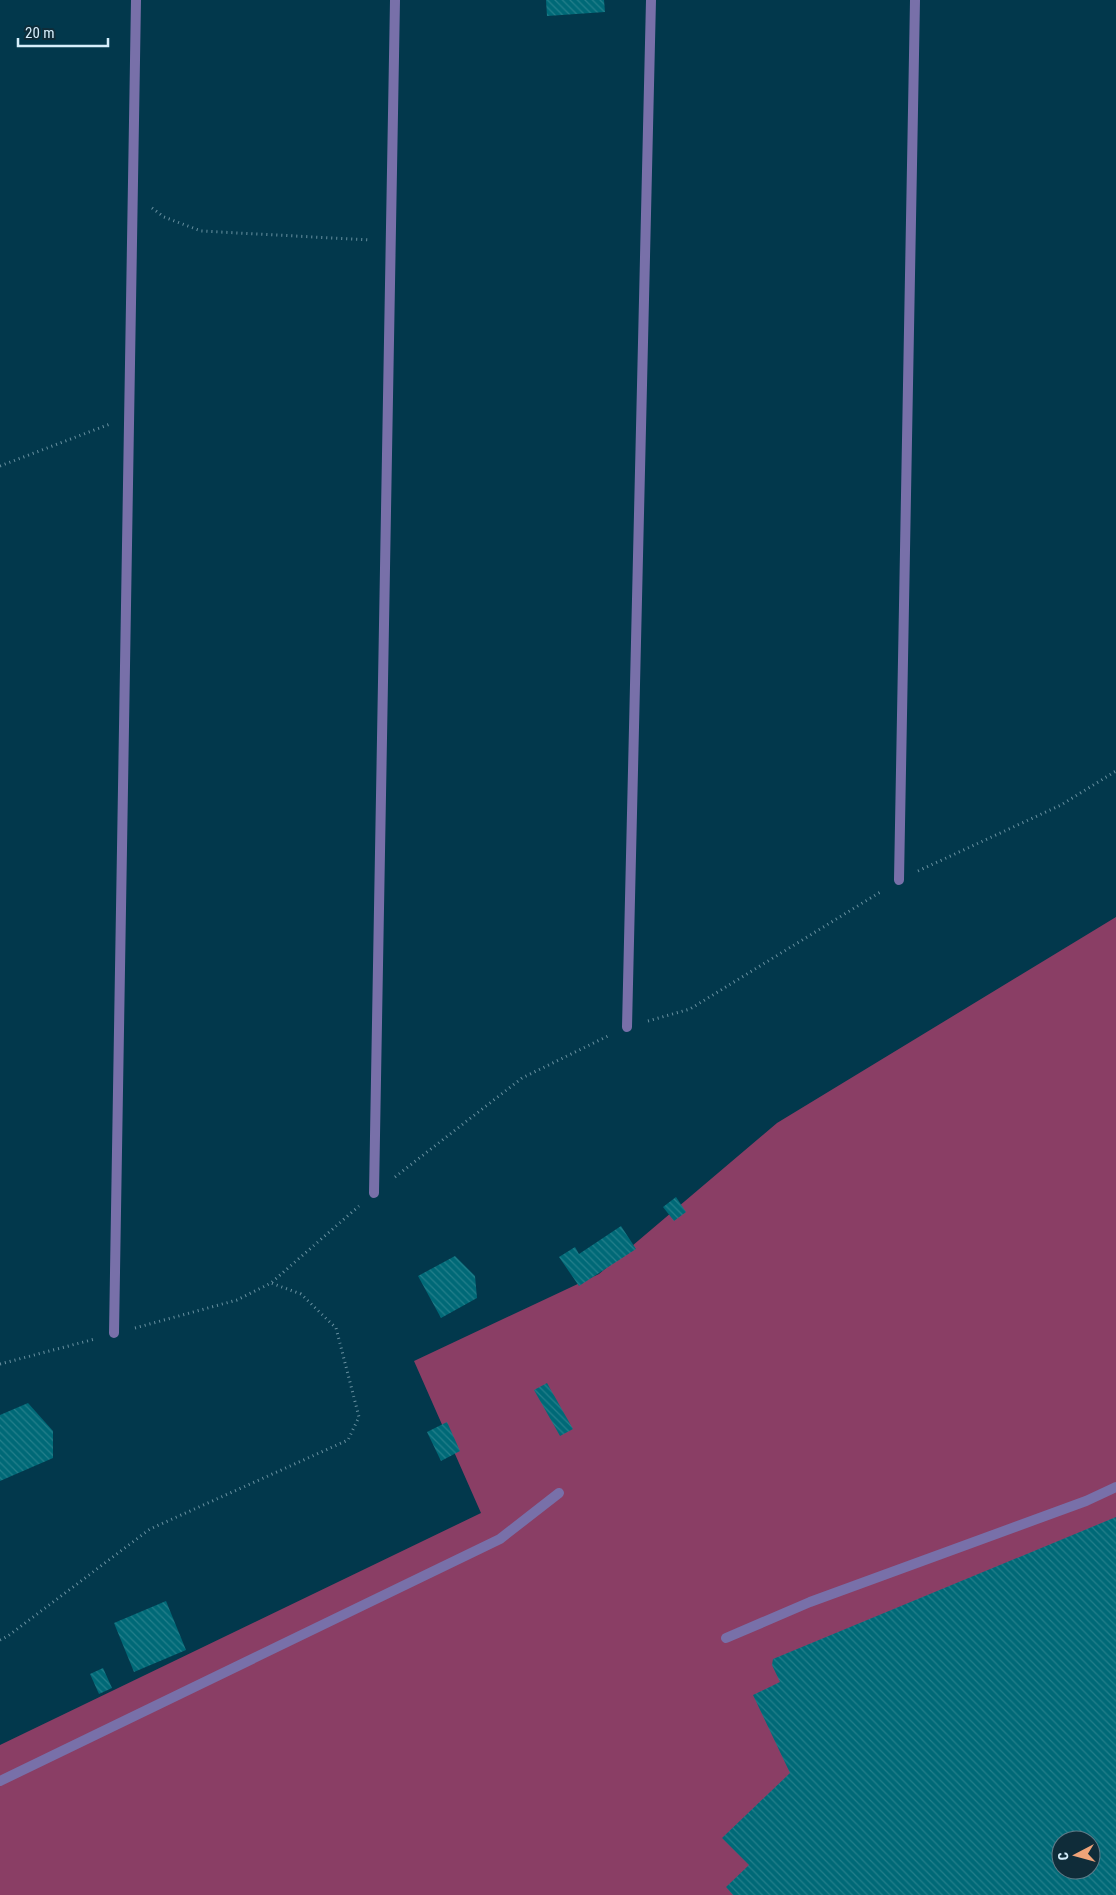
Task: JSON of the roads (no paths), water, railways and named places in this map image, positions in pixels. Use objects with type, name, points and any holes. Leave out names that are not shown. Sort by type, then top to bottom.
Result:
[{"type":"street","points":[[114,1333],[136,0]]},
{"type":"street","points":[[374,1193],[395,0]]},
{"type":"street","points":[[627,1027],[651,0]]},
{"type":"street","points":[[900,880],[915,0]]},
{"type":"street","points":[[726,1638],[810,1602],[1086,1501],[1116,1487]]},
{"type":"street","points":[[0,1781],[500,1539],[559,1493]]}]
